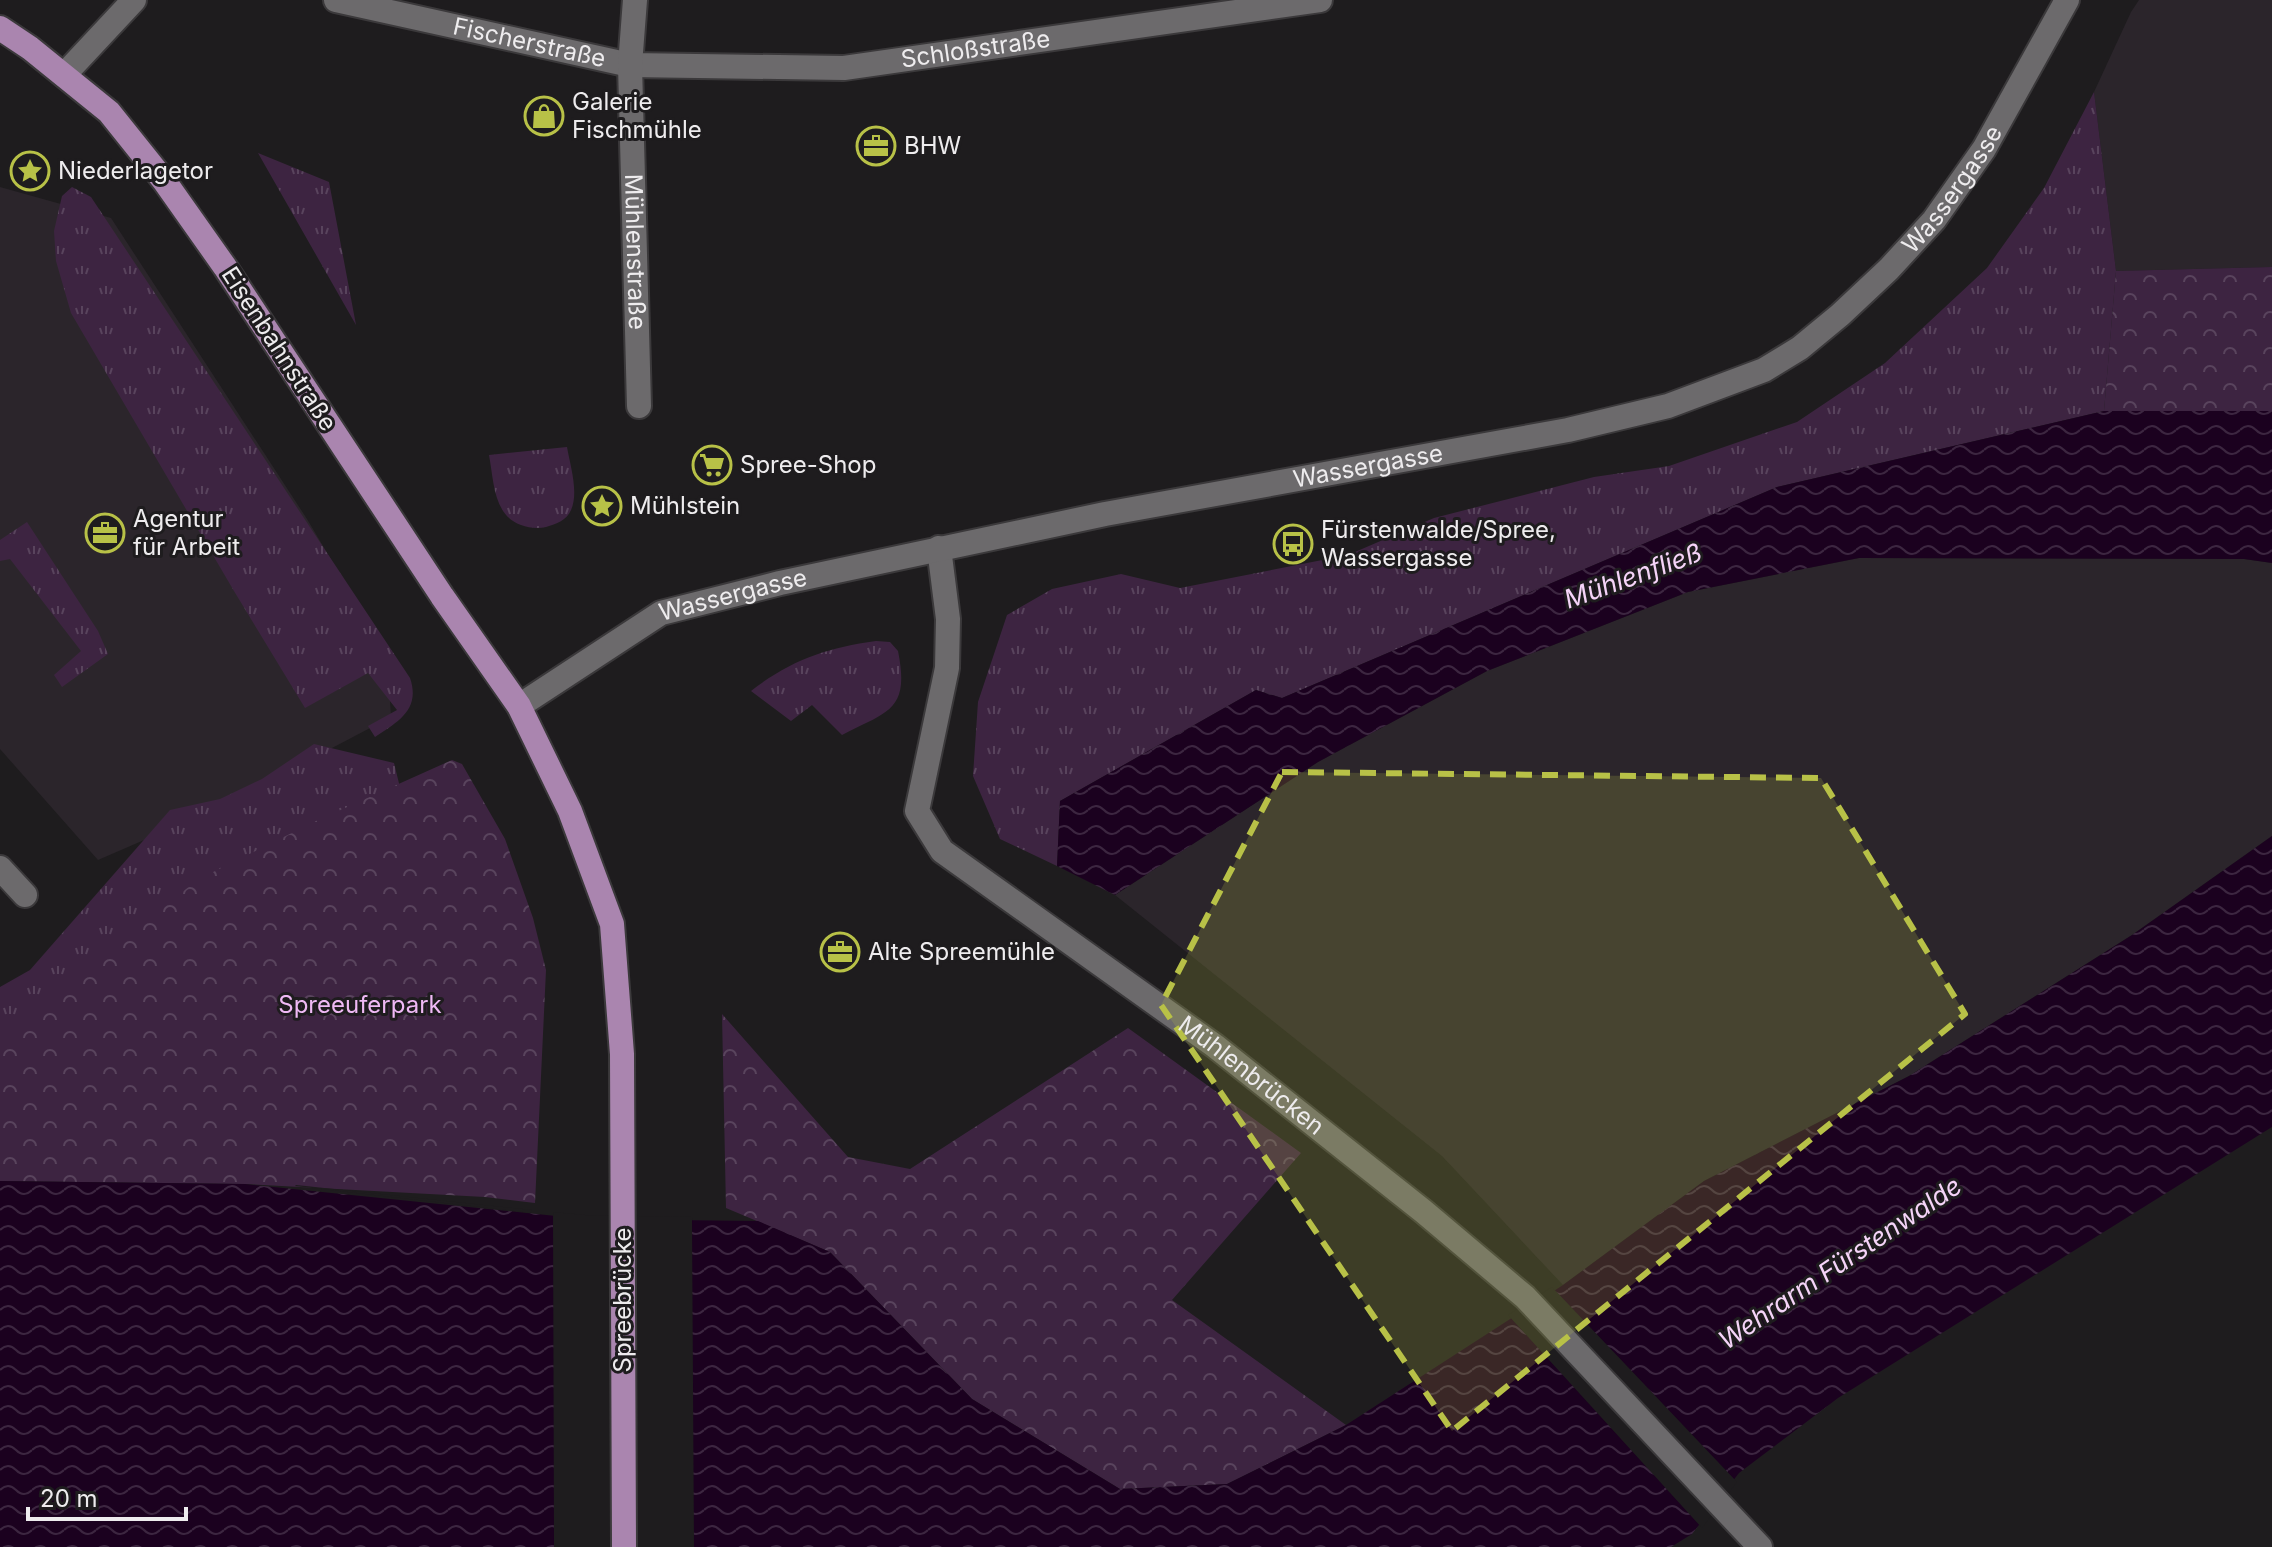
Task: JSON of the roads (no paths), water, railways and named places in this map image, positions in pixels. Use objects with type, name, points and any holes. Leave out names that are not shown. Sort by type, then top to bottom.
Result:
[{"type":"main road","name":"Eisenbahnstraße","points":[[0,28],[109,112],[165,182],[225,267],[433,583],[519,706],[570,811],[612,924],[622,1054]]},
{"type":"main road","name":"Spreebrücke","points":[[622,1054],[624,1547]]},
{"type":"street","name":"Fischerstraße","points":[[336,0],[630,65]]},
{"type":"street","name":"Mühlenstraße","points":[[635,0],[630,65],[639,406]]},
{"type":"street","name":"Schloßstraße","points":[[630,65],[844,68],[1320,0]]},
{"type":"street","name":"Wassergasse","points":[[519,706],[661,613],[780,583],[1105,514],[1568,430],[1668,406],[1764,370],[1800,348],[1840,315],[1889,269],[1934,220],[1984,149],[2067,0]]},
{"type":"street","points":[[64,75],[131,1]]},
{"type":"street","name":"Mühlenbrücken","points":[[939,548],[948,619],[947,668],[917,811],[942,851],[1215,1046],[1423,1211],[1525,1297],[1760,1547]]},
{"type":"street","points":[[0,868],[25,895]]},
{"type":"water","name":"Mühlenfließ","points":[[2104,411],[2272,411],[2272,563],[2244,559],[1859,558],[1688,592],[1487,671],[1318,762],[1115,895],[1057,866],[1060,801],[1256,690],[1282,698],[1777,487]]},
{"type":"water","name":"Wehrarm Fürstenwalde","points":[[2272,836],[2272,1127],[1838,1398],[1739,1473],[1692,1534],[1671,1547],[0,1547],[0,1181],[245,1184],[585,1219],[758,1221],[830,1252],[972,1399],[1120,1489],[1227,1484],[1346,1425],[1563,1285],[1704,1181],[1909,1076],[2132,935]]},
{"type":"place","name":"Galerie Fischmühle","points":[[544,116]]},
{"type":"place","name":"BHW","points":[[876,146]]},
{"type":"place","name":"Niederlagetor","points":[[30,171]]},
{"type":"place","name":"Spree-Shop","points":[[712,465]]},
{"type":"place","name":"Mühlstein","points":[[602,506]]},
{"type":"place","name":"Agentur für Arbeit","points":[[105,533]]},
{"type":"place","name":"Fürstenwalde/Spree, Wassergasse","points":[[1293,544]]},
{"type":"place","name":"Alte Spreemühle","points":[[840,952]]},
{"type":"park label","name":"Spreeuferpark","points":[[360,1005]]}]
